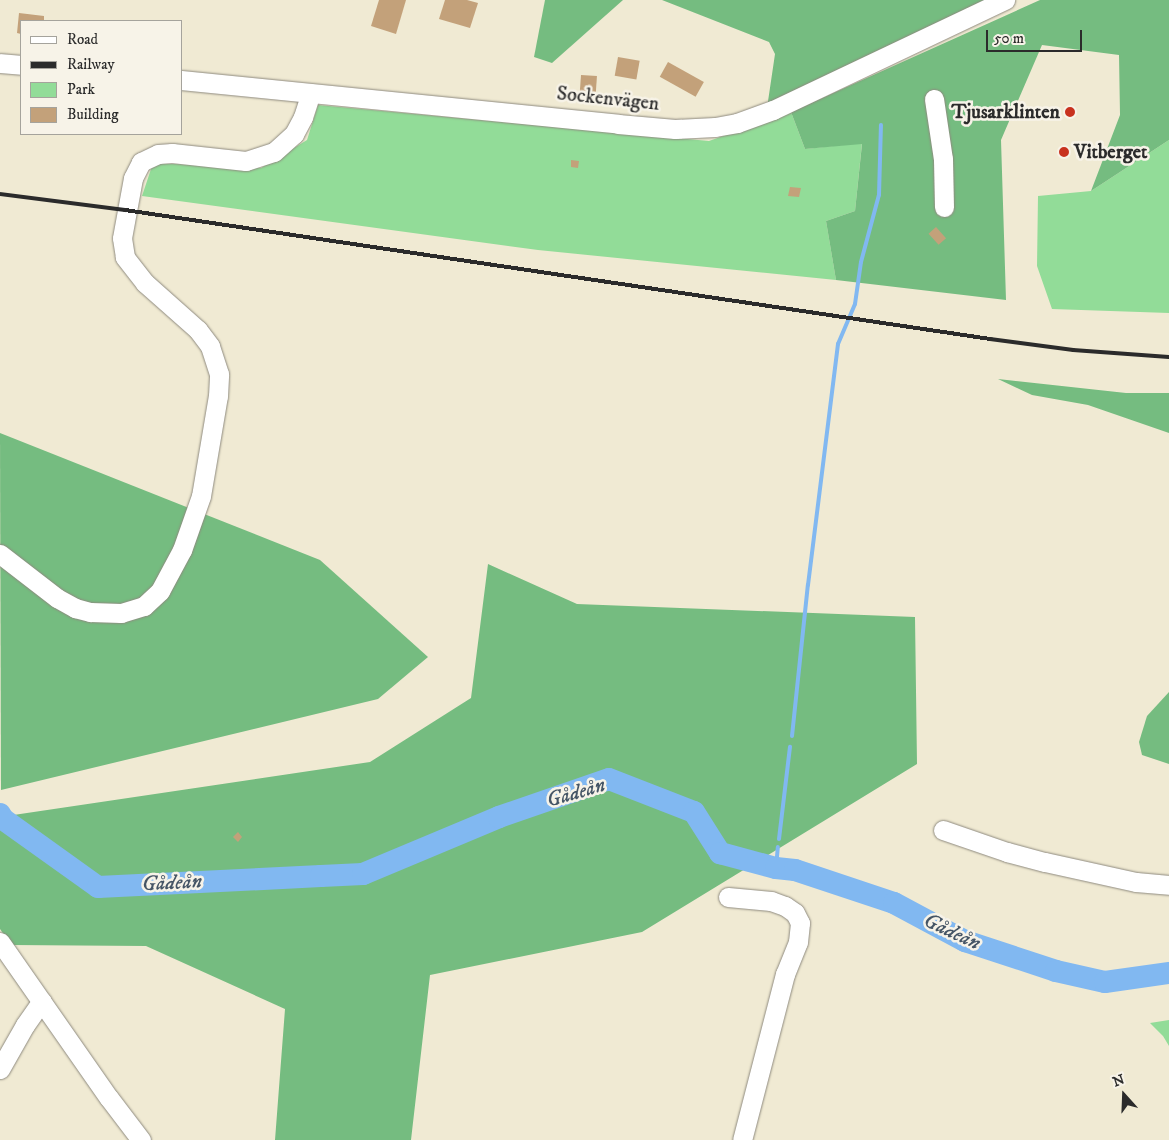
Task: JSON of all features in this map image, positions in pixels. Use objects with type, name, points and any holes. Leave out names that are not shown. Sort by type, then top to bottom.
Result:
[{"type":"street","name":"Sockenvägen","points":[[182,80],[636,126],[674,129],[715,127],[737,123],[773,110],[1005,0]]},
{"type":"street","points":[[0,63],[20,65]]},
{"type":"street","points":[[0,554],[57,598],[75,608],[90,612],[121,613],[144,606],[160,591],[182,550],[201,496],[218,396],[219,374],[210,346],[198,330],[145,283],[125,257],[122,238],[133,178],[141,162],[158,154],[246,161],[274,152],[294,134],[304,117],[310,93]]},
{"type":"street","points":[[934,99],[943,160],[944,207]]},
{"type":"street","points":[[943,830],[1007,852],[1044,862],[1136,882],[1169,885]]},
{"type":"street","points":[[728,897],[771,901],[786,906],[795,913],[800,924],[798,942],[785,974],[742,1140]]},
{"type":"street","points":[[0,942],[108,1098],[141,1140]]},
{"type":"street","points":[[0,1069],[25,1025],[42,1001]]},
{"type":"green space","points":[[545,0],[623,0],[552,63],[534,57]]},
{"type":"green space","points":[[662,0],[999,0],[767,108],[775,54],[769,42]]},
{"type":"green space","points":[[1040,0],[1169,0],[1169,140],[1091,191],[1120,115],[1119,55],[1042,45],[1001,140],[1006,300],[836,280],[826,221],[855,211],[862,144],[805,149],[791,112]]},
{"type":"green space","points":[[318,105],[709,141],[791,112],[805,149],[862,143],[855,211],[826,221],[836,280],[538,250],[142,196],[153,163],[261,168],[307,140]]},
{"type":"green space","points":[[1169,140],[1169,313],[1052,309],[1037,266],[1038,196],[1091,191]]},
{"type":"green space","points":[[998,379],[1126,393],[1169,393],[1169,433],[1088,405],[1032,395]]},
{"type":"green space","points":[[0,433],[320,560],[428,657],[378,699],[1,790]]},
{"type":"green space","points":[[488,564],[577,604],[915,617],[917,764],[642,932],[430,975],[411,1140],[275,1140],[285,1009],[146,946],[11,945],[0,929],[0,817],[370,762],[471,698]]},
{"type":"green space","points":[[1169,692],[1169,764],[1142,755],[1139,742],[1147,716]]},
{"type":"green space","points":[[1169,1020],[1169,1046],[1163,1036],[1150,1023]]},
{"type":"building","points":[[379,0],[406,0],[396,34],[371,26]]},
{"type":"building","points":[[445,0],[467,0],[478,3],[470,28],[439,19]]},
{"type":"building","points":[[19,13],[44,16],[44,20],[20,20],[20,34],[17,33]]},
{"type":"building","points":[[618,57],[640,61],[636,80],[615,76]]},
{"type":"building","points":[[668,62],[704,82],[696,97],[660,77]]},
{"type":"building","points":[[581,75],[597,76],[596,92],[580,91]]},
{"type":"building","points":[[571,160],[579,161],[578,168],[571,167]]},
{"type":"building","points":[[790,187],[801,188],[799,197],[788,196]]},
{"type":"building","points":[[936,227],[946,238],[939,245],[929,234]]},
{"type":"building","points":[[238,832],[242,837],[238,842],[233,837]]},
{"type":"waterway","points":[[792,736],[808,585],[838,344],[855,304],[861,262],[879,195],[881,125]]},
{"type":"waterway","points":[[779,839],[790,747]]},
{"type":"waterway","name":"Gådeån","points":[[0,814],[3,819],[98,887],[363,874],[499,817],[609,779],[694,812],[720,853],[776,868],[795,870],[894,903],[965,941],[1056,971],[1105,982],[1169,973]]},
{"type":"waterway","points":[[776,868],[778,847]]},
{"type":"railway","points":[[0,194],[125,210],[990,339],[1073,350],[1169,357]]},
{"type":"place","name":"Tjusarklinten","points":[[1070,112]]},
{"type":"place","name":"Vitberget","points":[[1064,152]]}]
